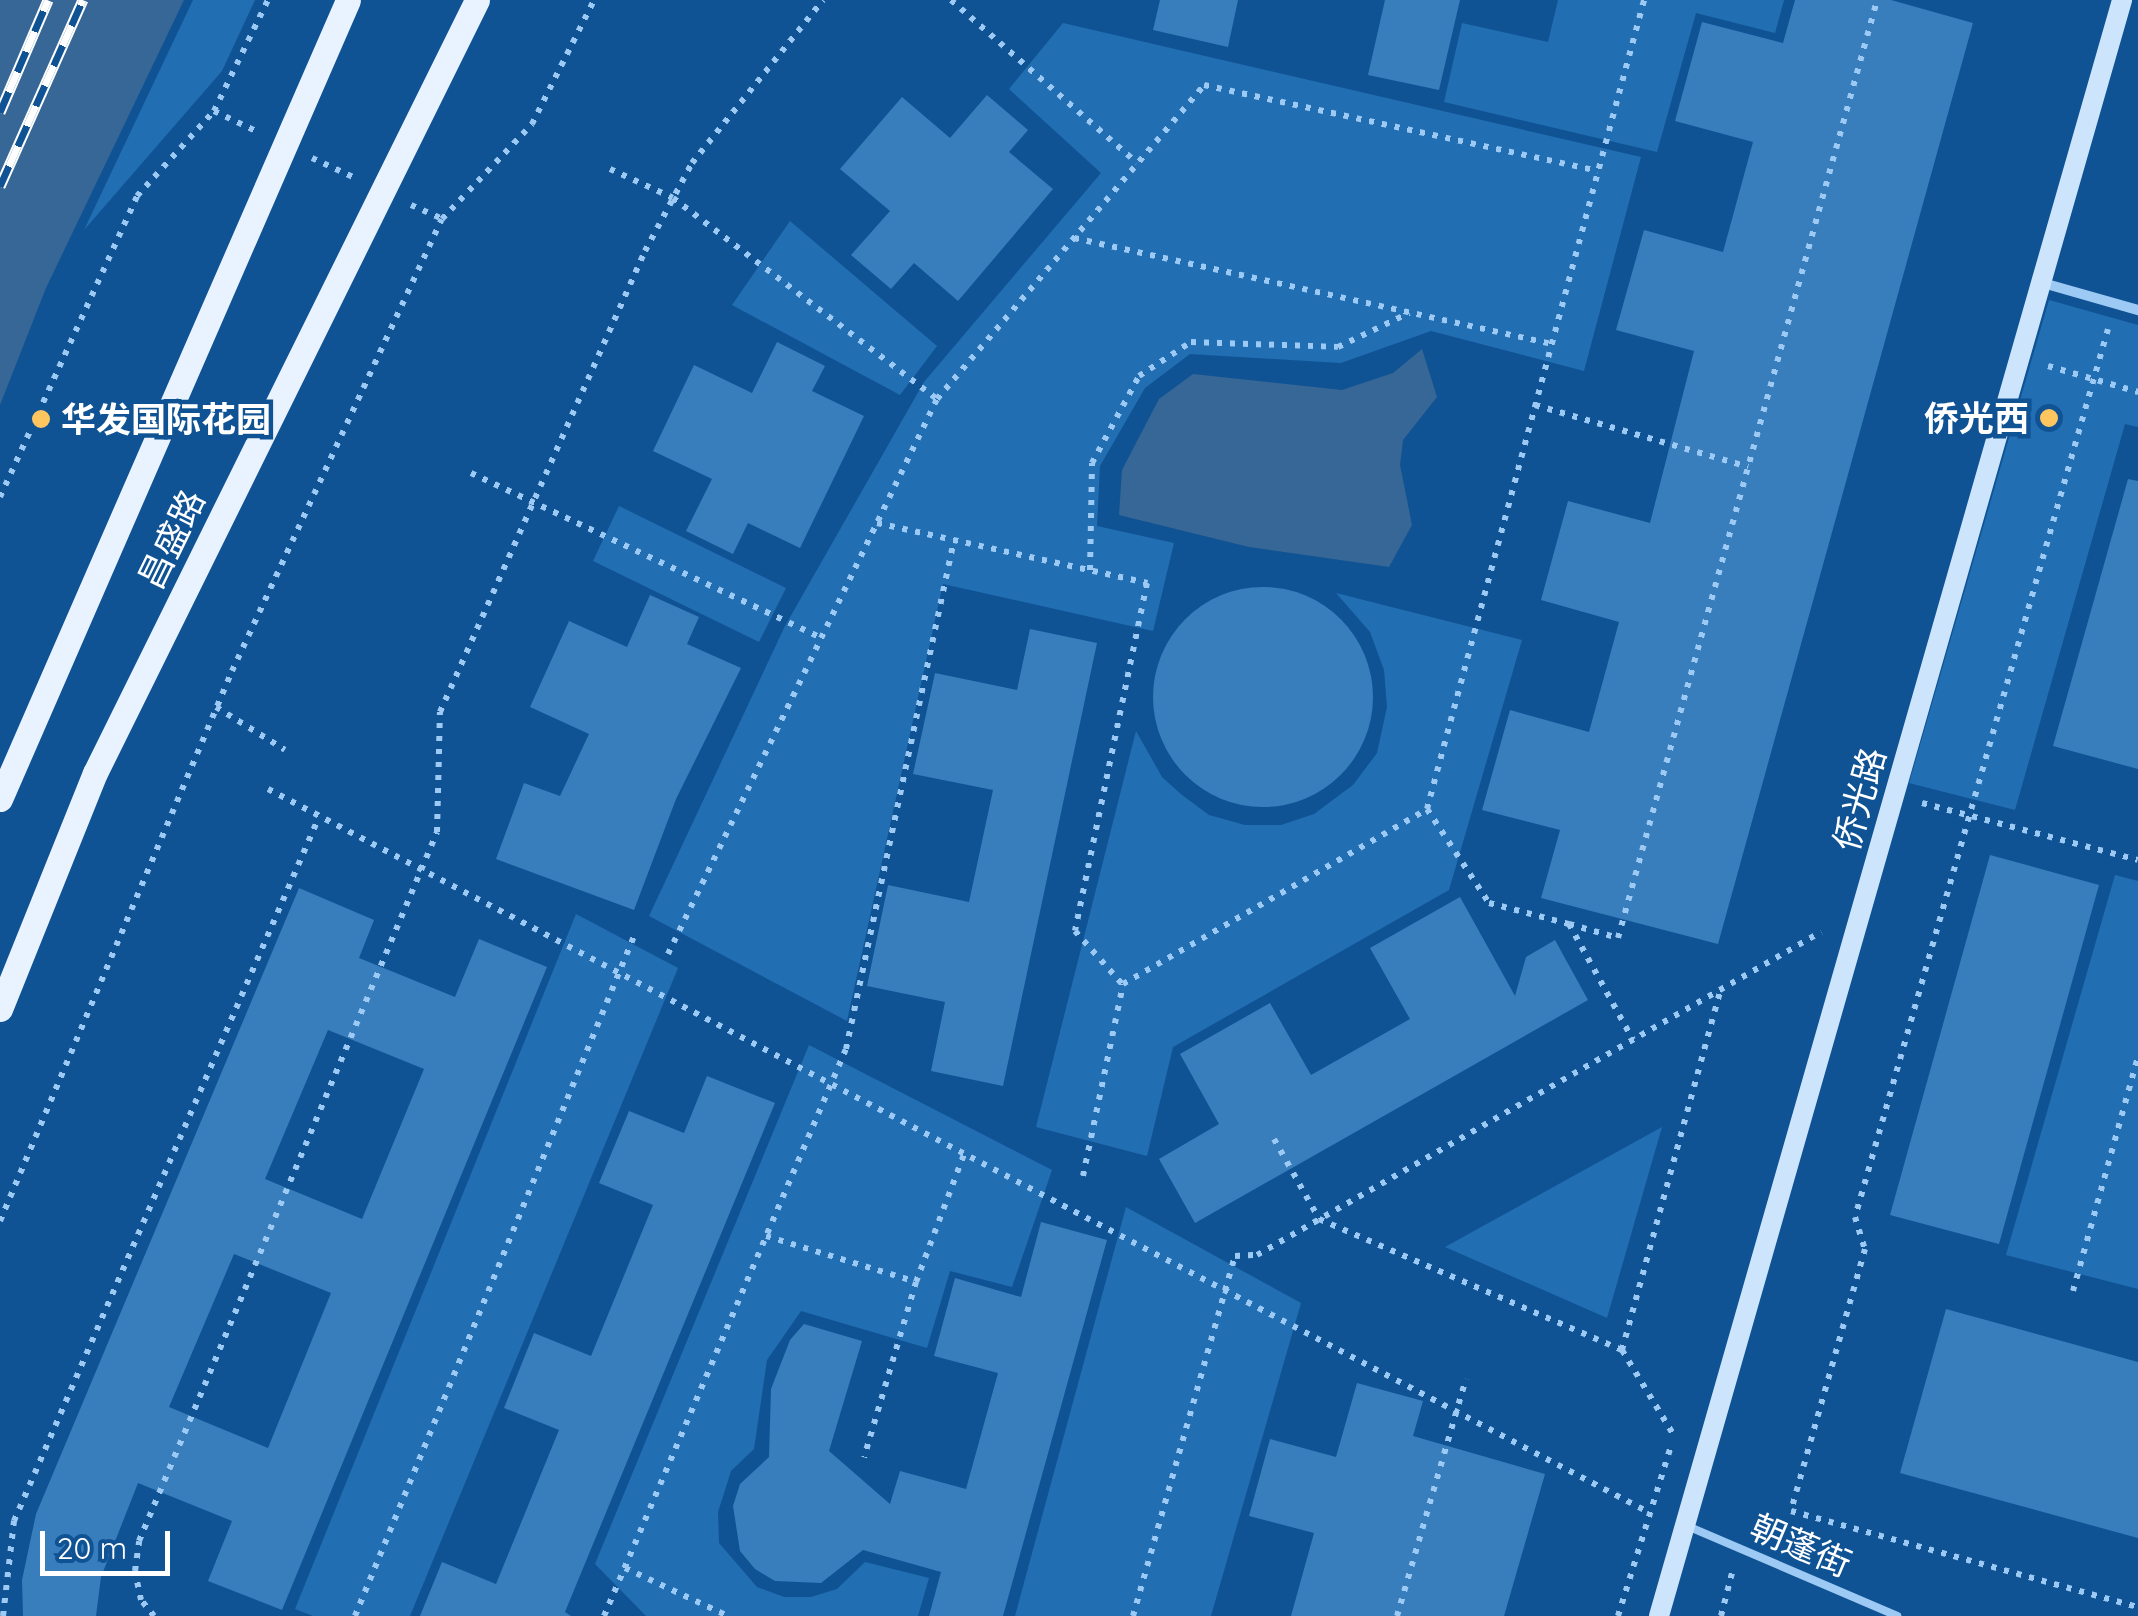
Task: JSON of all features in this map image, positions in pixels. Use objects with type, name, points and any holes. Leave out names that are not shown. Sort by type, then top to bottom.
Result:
[{"type":"main road","name":"昌盛路","points":[[0,799],[348,0]]},
{"type":"main road","name":"昌盛路","points":[[0,1009],[95,772],[477,0]]},
{"type":"street","name":"侨光路","points":[[1659,1616],[2122,0]]},
{"type":"street","points":[[2043,283],[2138,310]]},
{"type":"lane","name":"朝蓬街","points":[[1684,1525],[1897,1616]]},
{"type":"path","points":[[0,497],[137,196],[214,110],[268,0]]},
{"type":"path","points":[[0,1221],[216,707],[442,220],[532,124],[594,0]]},
{"type":"path","points":[[154,1616],[141,1600],[135,1571],[139,1541],[437,832],[440,712],[673,198],[736,104],[823,0]]},
{"type":"path","points":[[951,0],[1137,163]]},
{"type":"path","points":[[1083,1176],[1123,984],[1426,809],[1644,0]]},
{"type":"path","points":[[1426,809],[1488,903],[1618,938],[1877,0]]},
{"type":"path","points":[[668,954],[937,400],[1204,84],[1598,171]]},
{"type":"path","points":[[214,110],[442,220]]},
{"type":"path","points":[[610,169],[673,198],[937,400]]},
{"type":"path","points":[[1074,238],[1552,344]]},
{"type":"path","points":[[2116,304],[1855,1217],[1865,1249],[1791,1512],[2138,1607]]},
{"type":"path","points":[[1090,570],[1092,463],[1138,376],[1192,342],[1338,346],[1409,312]]},
{"type":"path","points":[[2021,359],[2138,392]]},
{"type":"path","points":[[1536,405],[1748,467]]},
{"type":"path","points":[[471,473],[822,638]]},
{"type":"path","points":[[878,523],[1147,582],[1074,931],[1123,984]]},
{"type":"path","points":[[604,1616],[846,1049],[954,540]]},
{"type":"path","points":[[216,707],[284,750]]},
{"type":"path","points":[[268,789],[419,872],[1647,1512],[1684,1525]]},
{"type":"path","points":[[1894,796],[2138,860]]},
{"type":"path","points":[[3,1616],[14,1521],[319,818]]},
{"type":"path","points":[[1569,924],[1633,1040]]},
{"type":"path","points":[[1133,1616],[1234,1256],[1257,1255],[1821,932]]},
{"type":"path","points":[[354,1616],[634,936]]},
{"type":"path","points":[[1622,1350],[1720,990]]},
{"type":"path","points":[[2074,1291],[2138,1056]]},
{"type":"path","points":[[1274,1139],[1319,1219],[1622,1350],[1675,1437]]},
{"type":"path","points":[[864,1457],[916,1282],[964,1154]]},
{"type":"path","points":[[766,1236],[916,1282]]},
{"type":"path","points":[[1396,1616],[1466,1379]]},
{"type":"path","points":[[1721,1616],[1738,1548]]},
{"type":"path","points":[[625,1568],[728,1616]]},
{"type":"shaded area","points":[[0,0],[184,0],[46,288],[0,405]]},
{"type":"shaded area","points":[[193,0],[255,0],[222,71],[84,230]]},
{"type":"shaded area","points":[[1558,0],[1784,0],[1775,33],[1696,13],[1657,152],[1444,102],[1462,23],[1548,42]]},
{"type":"shaded area","points":[[1063,23],[1641,157],[1584,371],[1431,331],[1341,363],[1190,354],[1145,388],[1100,466],[1097,526],[1174,543],[1153,631],[943,584],[847,1021],[649,916],[785,626],[924,382],[1101,173],[1009,89]]},
{"type":"shaded area","points":[[790,221],[937,346],[900,395],[732,305]]},
{"type":"shaded area","points":[[2049,300],[2138,325],[2138,427],[2125,424],[2015,810],[1909,783]]},
{"type":"shaded area","points":[[1422,349],[1437,397],[1403,440],[1400,465],[1412,525],[1389,567],[1249,547],[1119,515],[1122,470],[1159,399],[1193,374],[1342,390],[1393,373]]},
{"type":"shaded area","points":[[619,506],[786,588],[759,642],[593,561]]},
{"type":"shaded area","points":[[1336,593],[1522,640],[1449,890],[1173,1047],[1147,1156],[1036,1127],[1136,731],[1162,777],[1182,795],[1209,815],[1245,825],[1281,825],[1314,814],[1353,785],[1377,753],[1387,707],[1384,670],[1370,632]]},
{"type":"shaded area","points":[[2115,875],[2138,881],[2138,1289],[2006,1255]]},
{"type":"shaded area","points":[[576,914],[678,968],[410,1616],[313,1616],[295,1609]]},
{"type":"shaded area","points":[[809,1045],[1052,1170],[1012,1287],[950,1271],[927,1348],[801,1311],[767,1360],[754,1449],[731,1471],[718,1512],[719,1543],[757,1587],[784,1597],[811,1597],[837,1589],[865,1562],[929,1578],[918,1616],[646,1616],[595,1564]]},
{"type":"shaded area","points":[[1662,1127],[1607,1318],[1445,1247]]},
{"type":"shaded area","points":[[1126,1207],[1301,1303],[1211,1616],[1015,1616]]},
{"type":"building","points":[[1160,0],[1238,0],[1228,47],[1153,30]]},
{"type":"building","points":[[1385,0],[1460,0],[1439,90],[1368,75]]},
{"type":"building","points":[[1795,0],[1891,0],[1973,23],[1718,944],[1541,898],[1560,830],[1482,810],[1510,710],[1589,732],[1619,622],[1541,600],[1568,501],[1650,523],[1694,351],[1616,330],[1644,230],[1723,252],[1753,142],[1675,121],[1702,22],[1783,43]]},
{"type":"building","points":[[987,95],[1028,130],[1009,152],[1053,189],[958,301],[914,263],[891,289],[851,255],[890,211],[840,169],[902,97],[950,138]]},
{"type":"building","points":[[777,342],[825,366],[812,391],[864,416],[800,548],[748,523],[733,554],[686,531],[712,479],[653,451],[694,365],[752,393]]},
{"type":"building","points":[[2128,479],[2138,481],[2138,769],[2053,746]]},
{"type":"building","points":[[1263,587],[1305,596],[1341,619],[1364,655],[1373,697],[1364,739],[1341,775],[1305,798],[1263,807],[1221,798],[1185,775],[1162,739],[1153,697],[1162,655],[1185,619],[1221,596]]},
{"type":"building","points":[[650,595],[699,617],[687,644],[741,668],[676,799],[634,910],[496,859],[524,783],[560,796],[589,734],[530,707],[569,621],[627,647]]},
{"type":"building","points":[[1030,629],[1097,643],[1003,1086],[931,1071],[945,1002],[867,986],[888,885],[969,902],[993,790],[913,774],[935,673],[1017,690]]},
{"type":"building","points":[[1990,855],[2099,885],[1999,1244],[1890,1215]]},
{"type":"building","points":[[299,888],[374,920],[359,958],[455,997],[479,939],[547,967],[282,1610],[208,1581],[232,1521],[138,1483],[101,1577],[96,1616],[23,1616],[22,1580],[36,1514]],"holes":[[[328,1030],[424,1069],[362,1219],[265,1179]],[[234,1254],[331,1293],[268,1448],[169,1407]]]},
{"type":"building","points":[[1460,897],[1515,996],[1526,957],[1555,940],[1588,1000],[1195,1223],[1159,1159],[1219,1124],[1180,1054],[1270,1003],[1311,1075],[1410,1019],[1370,948]]},
{"type":"building","points":[[707,1076],[775,1103],[565,1612],[571,1616],[420,1616],[442,1562],[496,1584],[559,1430],[504,1408],[534,1333],[591,1356],[653,1205],[599,1183],[629,1111],[684,1133]]},
{"type":"building","points":[[1041,1222],[1107,1240],[1003,1616],[929,1616],[941,1572],[863,1550],[821,1583],[775,1581],[755,1569],[740,1551],[733,1506],[740,1484],[769,1457],[771,1389],[790,1340],[804,1324],[862,1341],[829,1451],[890,1504],[900,1471],[966,1489],[998,1373],[934,1356],[955,1278],[1021,1297]]},
{"type":"building","points":[[1946,1309],[2138,1362],[2138,1538],[1900,1473]]},
{"type":"building","points":[[1357,1383],[1423,1401],[1413,1436],[1545,1474],[1504,1616],[1291,1616],[1314,1533],[1249,1516],[1270,1439],[1336,1457]]},
{"type":"railway","points":[[0,112],[48,0]]},
{"type":"railway","points":[[0,186],[83,0]]},
{"type":"place","name":"侨光西","points":[[2049,418]]},
{"type":"place","name":"华发国际花园","points":[[41,419]]}]
